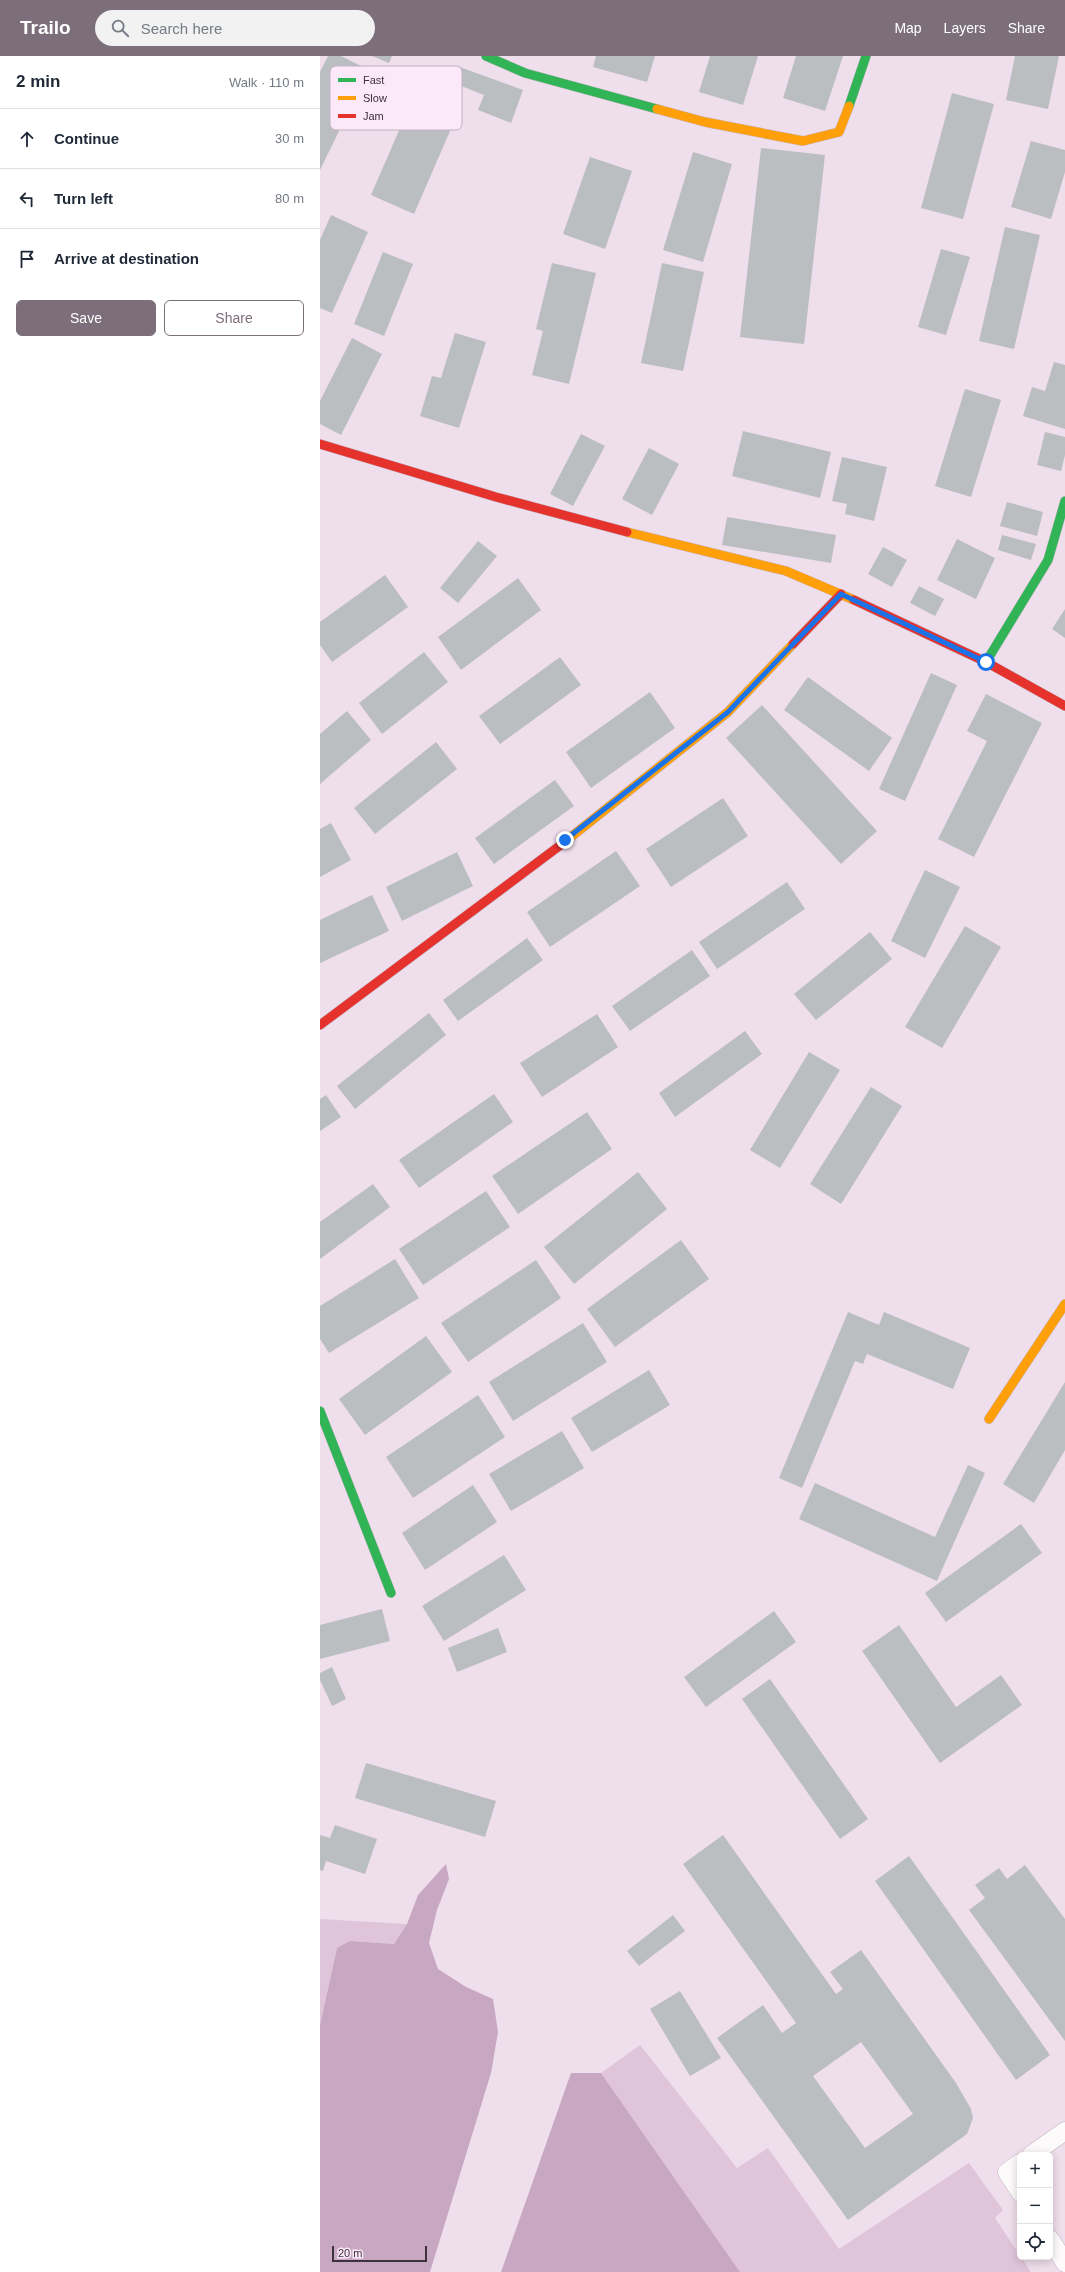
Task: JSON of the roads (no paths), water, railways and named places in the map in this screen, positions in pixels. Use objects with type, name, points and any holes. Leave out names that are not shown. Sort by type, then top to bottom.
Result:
[{"type":"street","points":[[486,56],[525,73],[705,122],[803,141],[839,132],[866,56]]},
{"type":"street","points":[[320,444],[496,498],[672,544],[786,571],[841,594],[986,662],[1065,706]]},
{"type":"street","points":[[986,662],[1048,560],[1065,501]]},
{"type":"street","points":[[320,1025],[565,840],[728,712],[841,594]]},
{"type":"street","points":[[989,1419],[1065,1304]]},
{"type":"street","points":[[320,1411],[391,1593]]},
{"type":"lane","points":[[1035,2152],[1065,2131]]},
{"type":"lane","points":[[1017,2165],[1008,2172],[1017,2187]]},
{"type":"lane","points":[[1053,2244],[1065,2263]]}]
